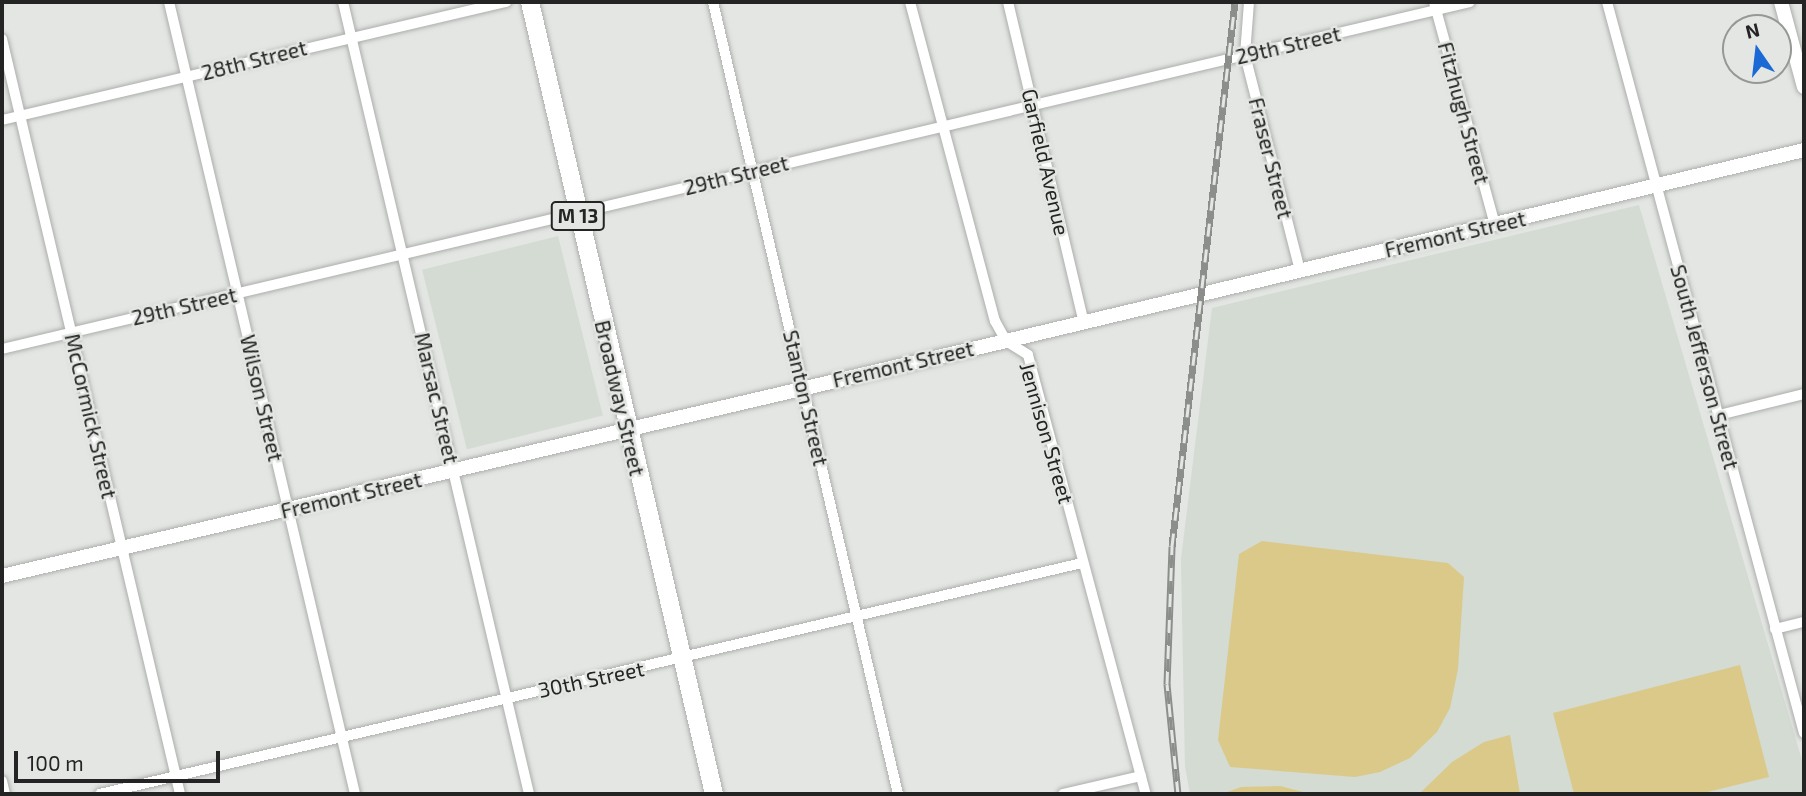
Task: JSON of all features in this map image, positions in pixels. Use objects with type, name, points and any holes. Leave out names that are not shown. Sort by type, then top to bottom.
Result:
[{"type":"main road","name":"Broadway Street","points":[[530,2],[713,794]]},
{"type":"street","name":"Wilson Street","points":[[169,2],[355,794]]},
{"type":"street","name":"Marsac Street","points":[[343,2],[529,794]]},
{"type":"street","name":"28th Street","points":[[2,120],[506,2]]},
{"type":"street","name":"Stanton Street","points":[[713,2],[898,794]]},
{"type":"street","name":"Jennison Street","points":[[910,2],[995,321],[1006,341],[1028,355],[1146,794]]},
{"type":"street","name":"Garfield Avenue","points":[[1009,2],[1084,323]]},
{"type":"street","name":"Fraser Street","points":[[1249,2],[1245,55],[1300,271]]},
{"type":"street","name":"29th Street","points":[[2,349],[1245,55],[1435,6],[1470,2]]},
{"type":"street","name":"South Jefferson Street","points":[[1607,2],[1804,733]]},
{"type":"street","points":[[1781,2],[1804,87]]},
{"type":"street","name":"Fitzhugh Street","points":[[1435,6],[1495,225]]},
{"type":"street","name":"McCormick Street","points":[[2,39],[180,794]]},
{"type":"street","name":"Fremont Street","points":[[2,576],[1084,323],[1804,150]]},
{"type":"street","points":[[1719,415],[1804,394]]},
{"type":"street","name":"30th Street","points":[[100,794],[1082,563]]},
{"type":"street","points":[[1775,629],[1804,622]]},
{"type":"street","points":[[1063,794],[1141,776]]},
{"type":"street","points":[[2,781],[5,794]]},
{"type":"shaded area","points":[[1639,205],[1804,767],[1804,794],[1190,794],[1185,766],[1181,559],[1212,308]]},
{"type":"shaded area","points":[[558,236],[603,416],[467,449],[422,270]]},
{"type":"shaded area","points":[[1262,541],[1448,563],[1464,577],[1458,669],[1450,708],[1437,732],[1410,758],[1380,772],[1355,777],[1230,767],[1218,740],[1239,554]]},
{"type":"shaded area","points":[[1740,665],[1769,777],[1699,794],[1574,794],[1553,713]]},
{"type":"shaded area","points":[[1510,735],[1520,794],[1419,794],[1452,762],[1484,742]]},
{"type":"shaded area","points":[[1280,786],[1311,794],[1222,794],[1241,787]]},
{"type":"railway","points":[[1178,794],[1167,684],[1172,546],[1235,2]]}]
